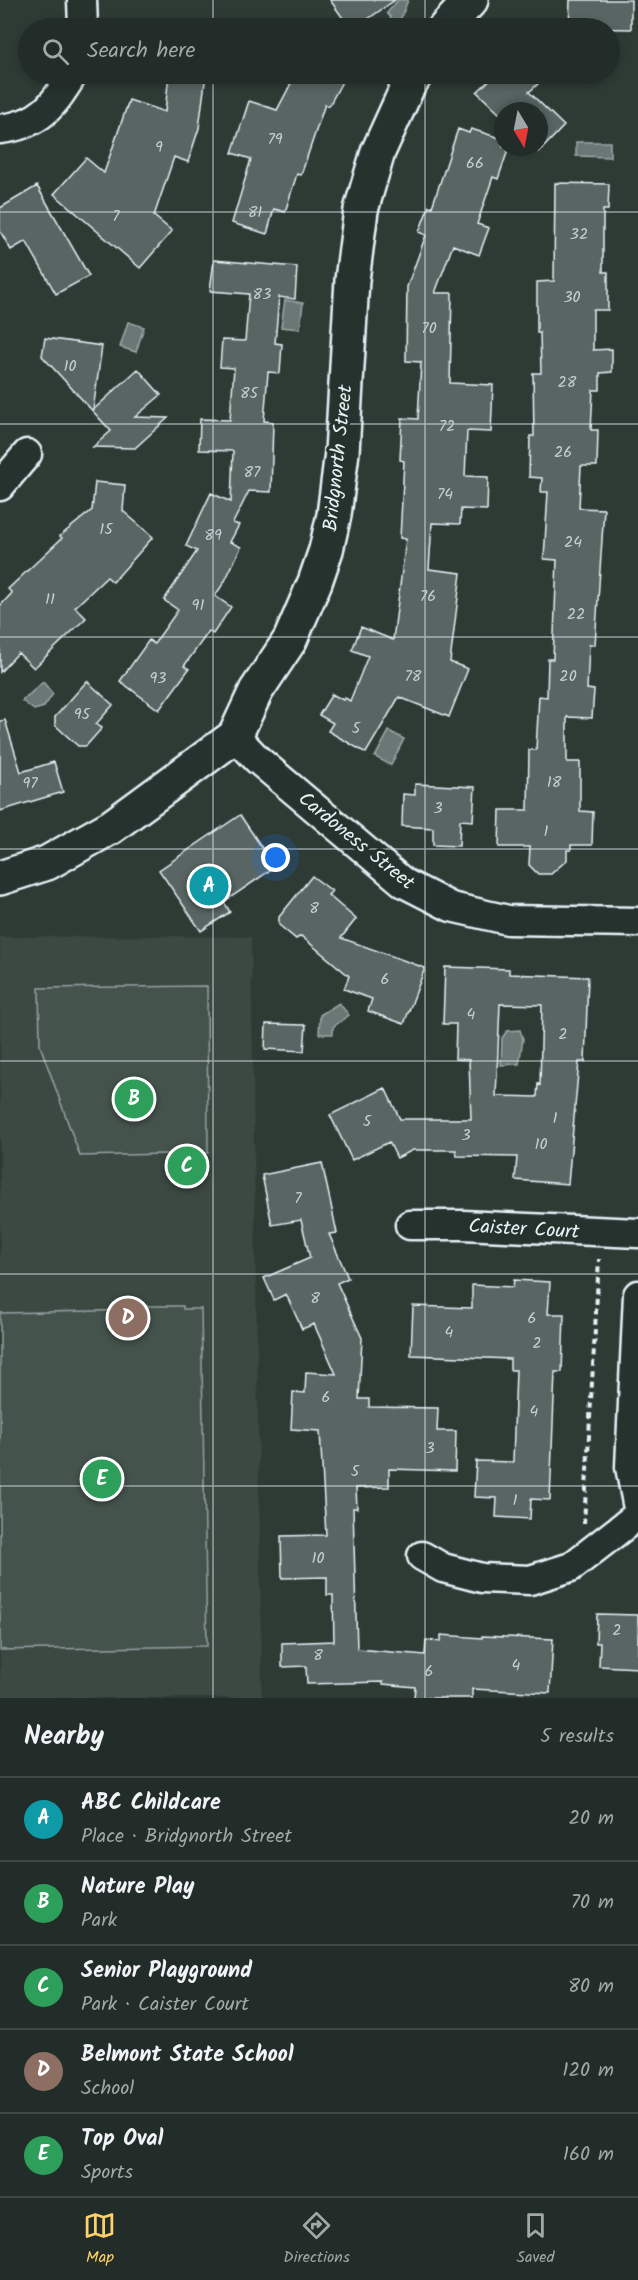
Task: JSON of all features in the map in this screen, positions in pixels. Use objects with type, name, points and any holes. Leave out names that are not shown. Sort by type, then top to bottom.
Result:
[{"type":"street","points":[[82,0],[83,18]]},
{"type":"street","points":[[454,18],[471,0]]},
{"type":"street","points":[[0,129],[12,128],[39,117],[57,102],[67,84]]},
{"type":"street","name":"Bridgnorth Street","points":[[0,878],[47,863],[111,827],[235,736],[256,691],[279,658],[302,617],[326,550],[334,515],[342,452],[352,280],[361,210],[378,152],[409,84]]},
{"type":"street","points":[[0,486],[27,454]]},
{"type":"street","name":"Cardoness Street","points":[[235,736],[258,760],[404,883],[451,907],[508,920],[638,922]]},
{"type":"street","name":"Caister Court","points":[[410,1226],[463,1225],[638,1233]]},
{"type":"street","points":[[638,1295],[630,1467],[638,1508]]},
{"type":"street","points":[[422,1556],[443,1568],[482,1578],[530,1580],[572,1567],[638,1515]]},
{"type":"path","points":[[583,1532],[600,1252]]},
{"type":"shaded area","points":[[398,0],[408,0],[401,18],[391,18],[387,13]]},
{"type":"shaded area","points":[[576,142],[610,142],[610,157],[576,156]]},
{"type":"shaded area","points":[[285,300],[303,303],[300,329],[281,327]]},
{"type":"shaded area","points":[[128,322],[144,327],[136,352],[120,347]]},
{"type":"shaded area","points":[[43,682],[53,694],[44,707],[34,710],[22,701]]},
{"type":"shaded area","points":[[389,731],[404,739],[391,765],[375,757]]},
{"type":"shaded area","points":[[0,937],[251,937],[262,1698],[0,1698]]},
{"type":"shaded area","points":[[207,986],[208,1153],[80,1156],[40,1045],[39,988]]},
{"type":"shaded area","points":[[339,1003],[349,1015],[333,1027],[333,1034],[319,1034],[320,1015]]},
{"type":"shaded area","points":[[520,1030],[523,1039],[519,1064],[501,1065],[502,1038],[507,1031]]},
{"type":"shaded area","points":[[140,1306],[183,1306],[183,1309],[201,1309],[207,1646],[0,1650],[0,1313],[139,1310]]},
{"type":"building","points":[[330,0],[395,0],[369,18],[343,18]]},
{"type":"building","points":[[570,0],[631,0],[631,29],[620,29],[620,18],[569,18]]},
{"type":"building","points":[[168,84],[205,84],[199,128],[188,162],[174,157],[154,216],[172,231],[140,268],[54,194],[86,158],[104,173],[129,100],[165,112]]},
{"type":"building","points":[[291,84],[341,84],[329,106],[325,104],[301,175],[297,174],[285,212],[274,209],[267,234],[232,223],[251,159],[232,153],[249,101],[277,110]]},
{"type":"building","points":[[485,84],[538,84],[529,92],[539,102],[494,102],[494,108],[477,92]]},
{"type":"building","points":[[548,110],[564,126],[548,143]]},
{"type":"building","points":[[458,129],[469,133],[471,129],[494,136],[494,156],[506,156],[498,179],[493,177],[477,224],[489,228],[479,255],[453,245],[435,293],[452,293],[450,383],[493,385],[491,432],[467,431],[465,476],[488,477],[487,510],[461,509],[460,524],[432,523],[429,569],[461,573],[450,662],[468,669],[449,717],[399,697],[366,753],[328,731],[333,723],[319,715],[332,694],[350,701],[368,656],[352,650],[361,627],[393,640],[406,539],[400,538],[404,461],[400,460],[402,418],[418,419],[421,362],[406,361],[407,287],[426,235],[419,232],[429,206],[432,207]]},
{"type":"building","points":[[555,183],[609,184],[608,210],[603,210],[603,272],[608,272],[608,310],[593,310],[593,350],[612,349],[612,372],[600,373],[600,390],[593,390],[591,430],[598,430],[597,466],[581,466],[579,508],[604,509],[595,645],[589,645],[587,689],[594,690],[592,718],[567,717],[567,762],[580,762],[580,811],[593,812],[592,845],[571,845],[571,850],[567,850],[567,860],[551,874],[538,874],[529,865],[530,847],[499,847],[500,810],[528,810],[529,750],[536,750],[539,696],[547,697],[548,659],[553,659],[557,560],[544,559],[548,492],[541,492],[542,478],[529,477],[530,436],[534,436],[533,373],[541,373],[540,333],[537,333],[537,282],[554,281]]},
{"type":"building","points":[[37,186],[89,276],[56,294],[26,241],[11,250],[0,231],[0,208]]},
{"type":"building","points":[[214,260],[297,267],[295,299],[279,297],[275,343],[282,344],[280,373],[268,372],[264,421],[273,422],[271,492],[249,491],[233,523],[239,525],[230,542],[241,547],[225,581],[215,596],[231,607],[213,634],[209,631],[184,666],[189,669],[159,710],[120,681],[149,640],[154,644],[178,610],[164,600],[197,551],[186,546],[211,493],[231,502],[233,451],[199,450],[200,419],[230,420],[234,368],[220,367],[222,340],[245,341],[249,294],[210,291]]},
{"type":"building","points":[[45,338],[102,346],[93,410],[138,369],[161,395],[135,417],[168,418],[135,448],[93,447],[111,431],[42,356]]},
{"type":"building","points":[[95,482],[125,485],[123,511],[153,537],[113,582],[107,577],[75,607],[86,618],[34,668],[18,653],[0,672],[0,606],[12,593],[8,589],[62,538],[60,536],[92,510]]},
{"type":"building","points":[[87,681],[113,705],[96,724],[102,728],[86,746],[78,746],[55,725],[55,717]]},
{"type":"building","points":[[5,720],[21,772],[54,762],[63,792],[0,811],[0,721]]},
{"type":"building","points":[[415,784],[475,787],[473,821],[460,820],[459,846],[433,845],[433,828],[402,826],[403,794],[415,795]]},
{"type":"building","points":[[240,815],[275,867],[224,902],[230,912],[201,931],[159,870]]},
{"type":"building","points":[[312,876],[332,891],[328,895],[356,919],[341,938],[425,968],[404,1024],[368,1011],[372,999],[344,989],[349,976],[301,936],[296,939],[279,925],[279,917]]},
{"type":"building","points":[[445,967],[509,969],[509,974],[588,977],[585,1062],[579,1062],[568,1184],[515,1180],[517,1157],[457,1156],[456,1150],[413,1150],[397,1158],[389,1142],[352,1160],[330,1115],[385,1088],[400,1119],[471,1119],[469,1060],[455,1059],[456,1024],[443,1024]],"holes":[[[500,1004],[542,1005],[540,1085],[538,1084],[537,1097],[496,1096]]]},
{"type":"building","points":[[266,1024],[306,1025],[304,1051],[265,1049]]},
{"type":"building","points":[[322,1163],[337,1233],[329,1234],[348,1278],[337,1283],[362,1338],[359,1399],[369,1399],[369,1407],[438,1408],[437,1431],[456,1431],[455,1471],[389,1469],[389,1487],[356,1488],[357,1508],[353,1508],[357,1649],[425,1655],[426,1640],[441,1641],[441,1635],[553,1639],[550,1693],[472,1689],[472,1698],[414,1698],[415,1687],[383,1684],[383,1682],[307,1684],[306,1666],[282,1667],[282,1643],[334,1641],[333,1595],[327,1595],[327,1577],[282,1578],[281,1536],[326,1535],[320,1431],[291,1429],[293,1392],[305,1393],[306,1372],[336,1374],[314,1324],[302,1329],[286,1294],[274,1300],[264,1278],[310,1258],[301,1220],[272,1225],[262,1175]]},
{"type":"building","points":[[514,1280],[550,1282],[548,1314],[564,1314],[562,1372],[555,1372],[550,1500],[531,1499],[530,1519],[496,1517],[497,1498],[474,1497],[476,1461],[513,1462],[516,1370],[510,1370],[510,1359],[411,1355],[413,1306],[472,1308],[472,1285],[513,1287]]},
{"type":"building","points":[[597,1614],[638,1615],[638,1668],[599,1666],[600,1643],[596,1643]]},
{"type":"place","name":"ABC Childcare","points":[[209,886]]},
{"type":"place","name":"Nature Play","points":[[134,1099]]},
{"type":"place","name":"Senior Playground","points":[[187,1166]]},
{"type":"place","name":"Belmont State School","points":[[128,1318]]},
{"type":"place","name":"Top Oval","points":[[102,1479]]}]
